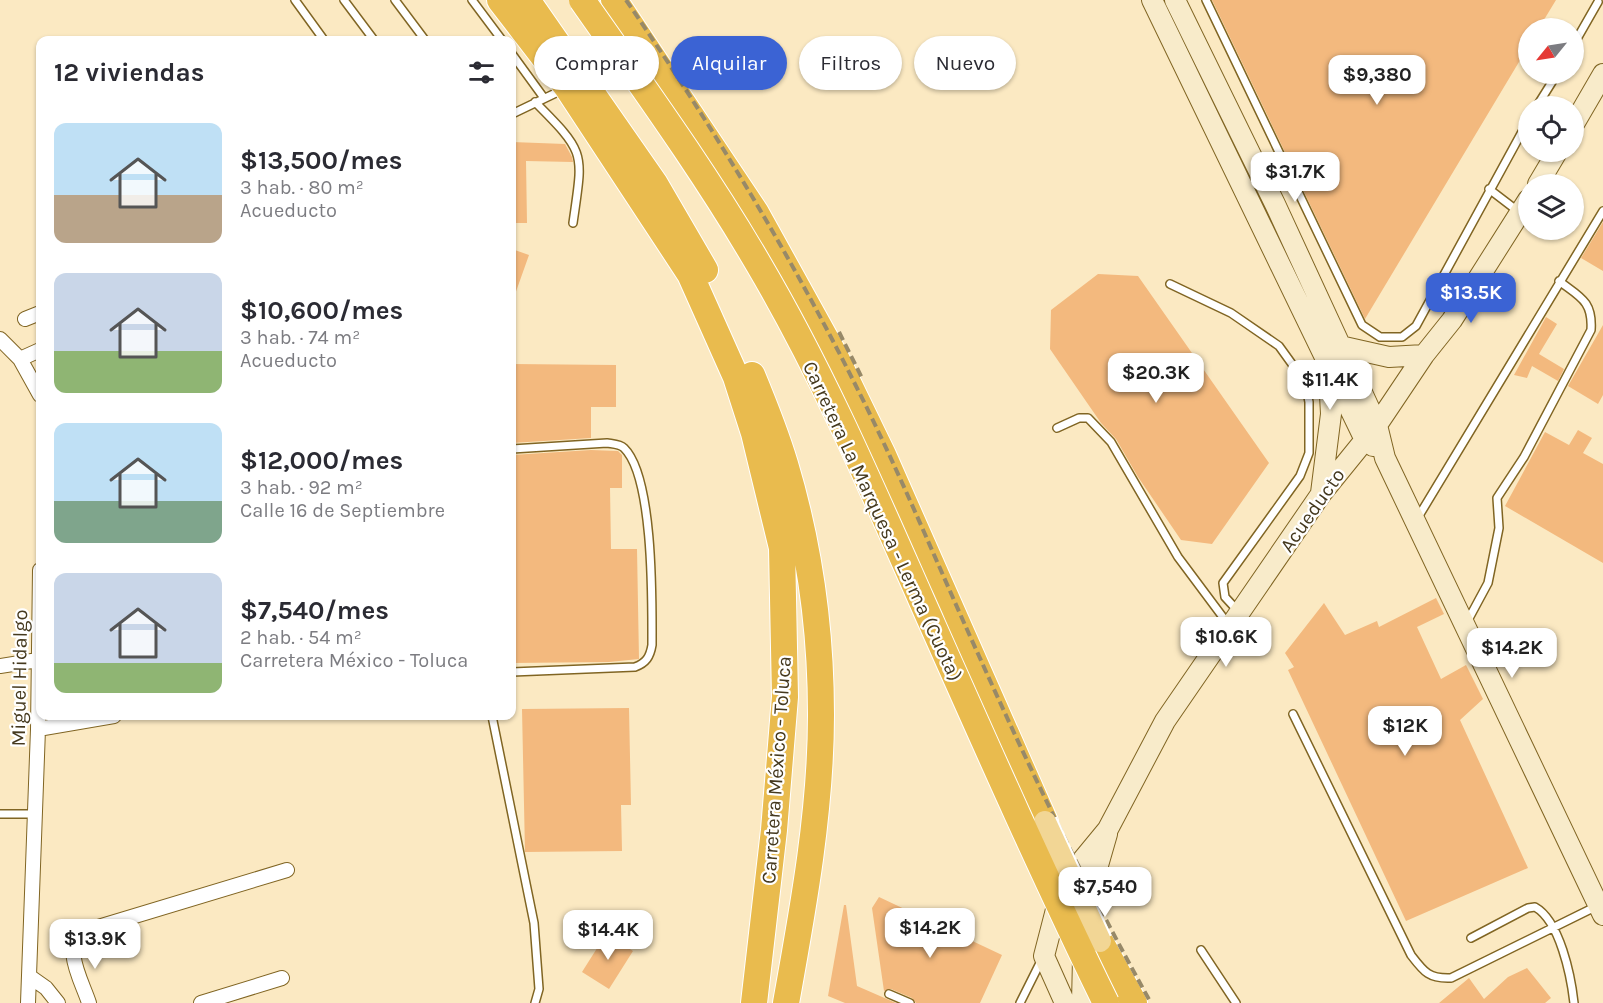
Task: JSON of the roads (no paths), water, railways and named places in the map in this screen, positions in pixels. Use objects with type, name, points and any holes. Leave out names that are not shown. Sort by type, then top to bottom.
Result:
[{"type":"highway","name":"Carretera México - Toluca","points":[[500,0],[534,44]]},
{"type":"highway","points":[[528,0],[682,227],[716,289],[747,362],[785,465],[798,521],[814,618],[821,717],[815,817],[786,1003]]},
{"type":"highway","name":"Carretera La Marquesa - Lerma (Cuota)","points":[[582,0],[692,160],[759,265],[795,332],[844,427],[946,656],[1106,1003]]},
{"type":"highway","points":[[614,0],[756,213],[834,354],[883,455],[1045,822]]},
{"type":"highway","name":"Carretera México - Toluca","points":[[569,90],[690,274],[736,377],[754,433],[782,548],[785,697],[774,830],[754,1003]]},
{"type":"highway","points":[[1100,941],[1134,1003]]},
{"type":"main road","points":[[1152,0],[1328,368],[1371,431],[1385,458],[1601,910]]},
{"type":"main road","points":[[1175,0],[1275,204],[1340,346],[1371,431]]},
{"type":"main road","points":[[1584,107],[1603,74]]},
{"type":"main road","name":"Acueducto","points":[[1108,829],[1166,721],[1321,494],[1371,431],[1458,311],[1518,218]]},
{"type":"main road","points":[[1340,346],[1389,357],[1424,355]]},
{"type":"main road","points":[[1321,494],[1331,414],[1328,368]]},
{"type":"main road","points":[[1045,822],[1100,941]]},
{"type":"main road","points":[[1065,1003],[1044,956],[1059,898],[1075,869],[1108,829]]},
{"type":"main road","points":[[1082,1003],[1088,900],[1108,829]]},
{"type":"street","points":[[25,319],[36,315]]},
{"type":"street","points":[[0,339],[20,359],[36,388]]},
{"type":"street","points":[[20,359],[36,352]]},
{"type":"street","points":[[0,666],[36,660]]},
{"type":"street","name":"Miguel Hidalgo","points":[[28,1003],[38,720]]},
{"type":"street","points":[[38,729],[91,720]]},
{"type":"street","points":[[89,1003],[74,957],[72,945],[76,936],[85,931],[287,870]]},
{"type":"street","points":[[29,976],[53,995],[58,1003]]},
{"type":"street","points":[[201,1003],[282,978]]},
{"type":"lane","points":[[295,0],[321,36]]},
{"type":"lane","points":[[344,0],[371,36]]},
{"type":"lane","points":[[395,0],[422,36]]},
{"type":"lane","points":[[472,0],[499,36]]},
{"type":"lane","points":[[1206,0],[1362,325],[1380,338],[1402,337],[1416,326],[1518,138]]},
{"type":"lane","points":[[1584,27],[1598,2]]},
{"type":"lane","points":[[516,60],[544,98]]},
{"type":"lane","points":[[516,112],[561,90]]},
{"type":"lane","points":[[535,102],[566,133],[578,152],[581,168],[573,223]]},
{"type":"lane","points":[[1489,189],[1518,204]]},
{"type":"lane","points":[[1415,522],[1603,211]]},
{"type":"lane","points":[[1465,624],[1488,583],[1499,528],[1497,498],[1524,457],[1591,330],[1592,312],[1584,300],[1559,281]]},
{"type":"lane","points":[[1170,284],[1252,326],[1279,346],[1305,381],[1309,402],[1310,453],[1300,476],[1223,583],[1225,597],[1236,621]]},
{"type":"lane","points":[[1057,428],[1079,418],[1088,418],[1111,442],[1178,557],[1236,621]]},
{"type":"lane","points":[[516,449],[607,443],[624,448],[636,472],[643,498],[652,567],[652,645],[650,656],[642,664],[516,672]]},
{"type":"lane","points":[[1293,714],[1411,955],[1422,969],[1436,978],[1451,978],[1552,926],[1601,910]]},
{"type":"lane","points":[[493,720],[534,923],[539,989],[536,1003]]},
{"type":"lane","points":[[0,814],[35,814]]},
{"type":"lane","points":[[1471,938],[1535,907],[1552,926],[1569,973],[1574,1003]]},
{"type":"lane","points":[[1201,950],[1236,1003]]},
{"type":"lane","points":[[1020,1003],[1044,956]]},
{"type":"lane","points":[[890,994],[910,1003]]},
{"type":"railway","points":[[626,0],[748,189],[830,336],[888,453],[1040,788],[1105,918],[1151,1003]]},
{"type":"railway","points":[[839,332],[862,378]]}]
